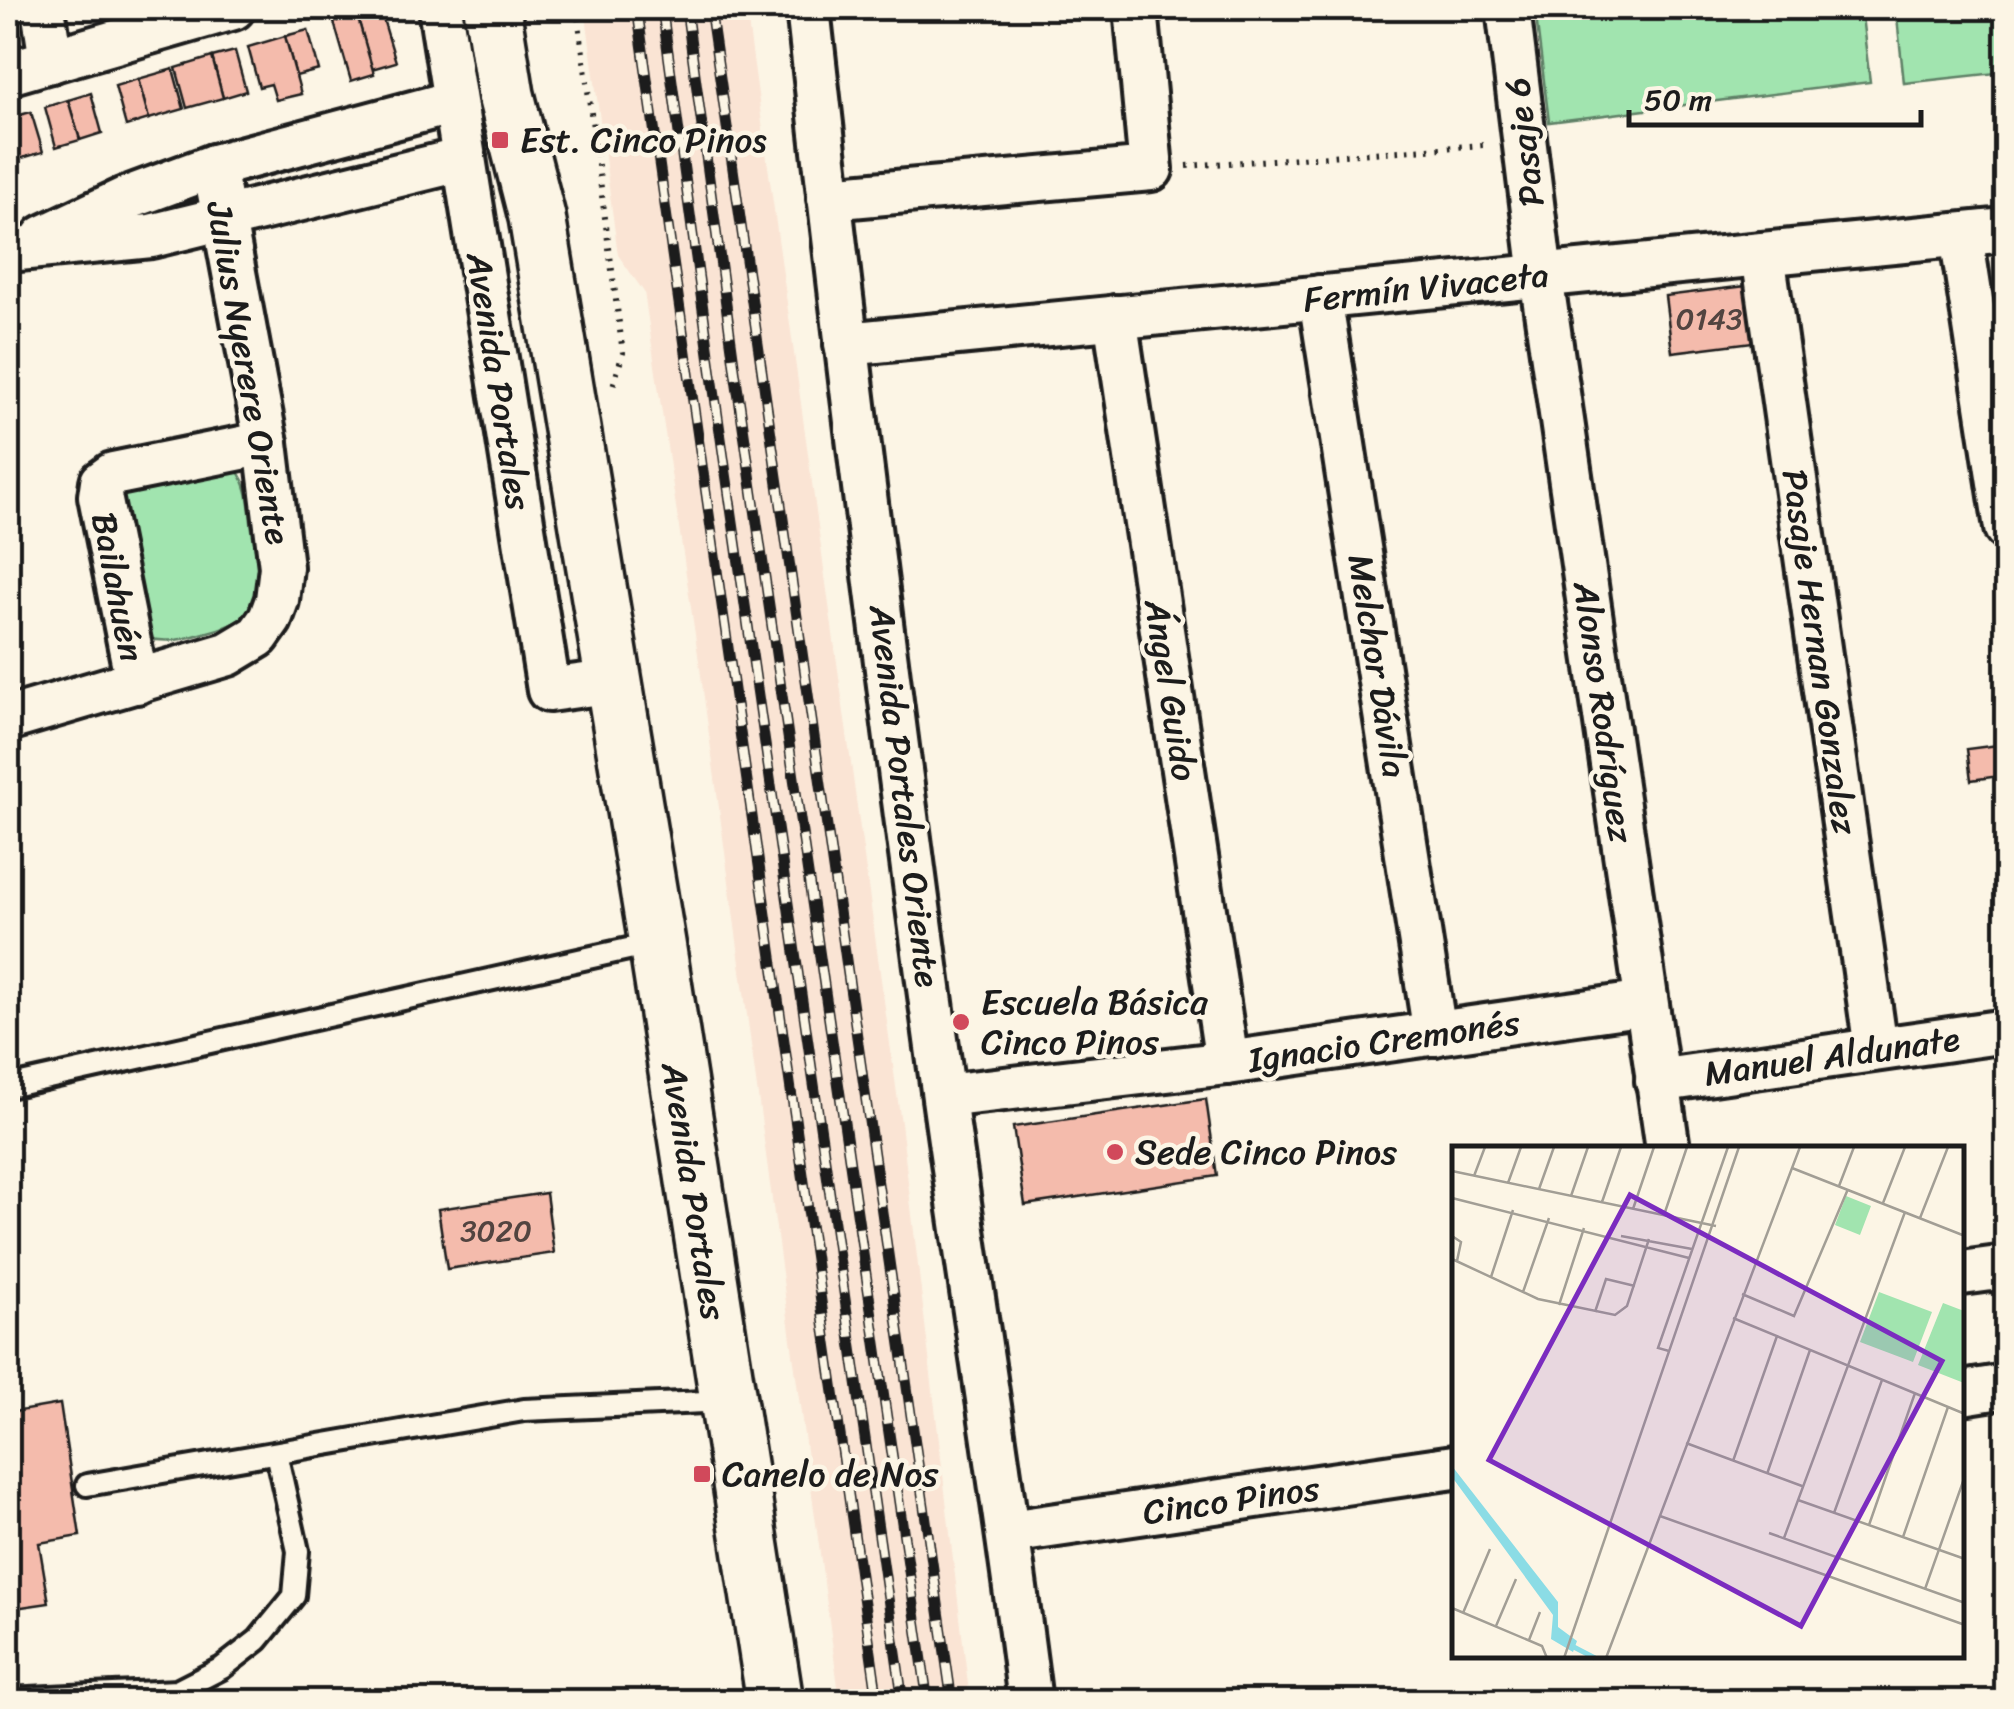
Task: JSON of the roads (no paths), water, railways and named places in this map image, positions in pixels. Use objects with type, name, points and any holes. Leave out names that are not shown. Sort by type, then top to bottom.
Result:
[{"type":"main road","name":"Avenida Portales","points":[[492,8],[516,142],[537,217],[657,943],[774,1702]]},
{"type":"main road","name":"Avenida Portales","points":[[524,8],[538,118],[537,217]]},
{"type":"street","points":[[43,8],[52,60]]},
{"type":"street","points":[[8,73],[226,8]]},
{"type":"street","name":"Avenida Portales","points":[[440,8],[549,690],[614,680]]},
{"type":"street","name":"Avenida Portales Oriente","points":[[808,8],[846,344],[944,1096],[1009,1532],[1030,1702]]},
{"type":"street","points":[[829,198],[1151,169],[1136,8]]},
{"type":"street","name":"Pasaje 6","points":[[1508,8],[1541,276]]},
{"type":"street","points":[[16,248],[125,199],[214,166],[454,102]]},
{"type":"street","points":[[16,248],[109,242],[224,220],[464,159]]},
{"type":"street","name":"Julius Nyerere Oriente","points":[[137,682],[212,660],[258,636],[270,618],[280,584],[274,491],[214,166]]},
{"type":"street","name":"Fermín Vivaceta","points":[[846,344],[2006,230]]},
{"type":"street","points":[[1961,235],[2006,528]]},
{"type":"street","name":"Pasaje Hernan Gonzalez","points":[[1763,254],[1876,1049]]},
{"type":"street","name":"Alonso Rodríguez","points":[[1541,276],[1668,1146]]},
{"type":"street","name":"Melchor Dávila","points":[[1320,298],[1435,1034]]},
{"type":"street","name":"Ángel Guido","points":[[1115,317],[1227,1063]]},
{"type":"street","name":"Bailahuén","points":[[137,682],[100,496],[102,482],[113,474],[266,442]]},
{"type":"street","points":[[8,719],[137,682]]},
{"type":"street","name":"Ignacio Cremonés","points":[[944,1096],[1227,1063],[1646,1003]]},
{"type":"street","name":"Manuel Aldunate","points":[[1658,1081],[2006,1030]]},
{"type":"street","points":[[1964,1274],[2006,1267]]},
{"type":"street","points":[[1964,1392],[2006,1386]]},
{"type":"street","name":"Cinco Pinos","points":[[1009,1532],[1452,1467]]},
{"type":"lane","points":[[8,1087],[657,943]]},
{"type":"lane","points":[[87,1485],[524,1410],[727,1401]]},
{"type":"lane","points":[[8,1699],[178,1696],[258,1640],[294,1596],[298,1551],[276,1453]]},
{"type":"railway","points":[[637,8],[878,1702]]},
{"type":"railway","points":[[662,8],[903,1702]]},
{"type":"railway","points":[[686,8],[928,1702]]},
{"type":"railway","points":[[710,8],[952,1702]]},
{"type":"place","name":"Est. Cinco Pinos","points":[[500,140]]},
{"type":"place","name":"Escuela Básica Cinco Pinos","points":[[961,1022]]},
{"type":"place","name":"Sede Cinco Pinos","points":[[1115,1152]]},
{"type":"place","name":"Canelo de Nos","points":[[702,1474]]}]
